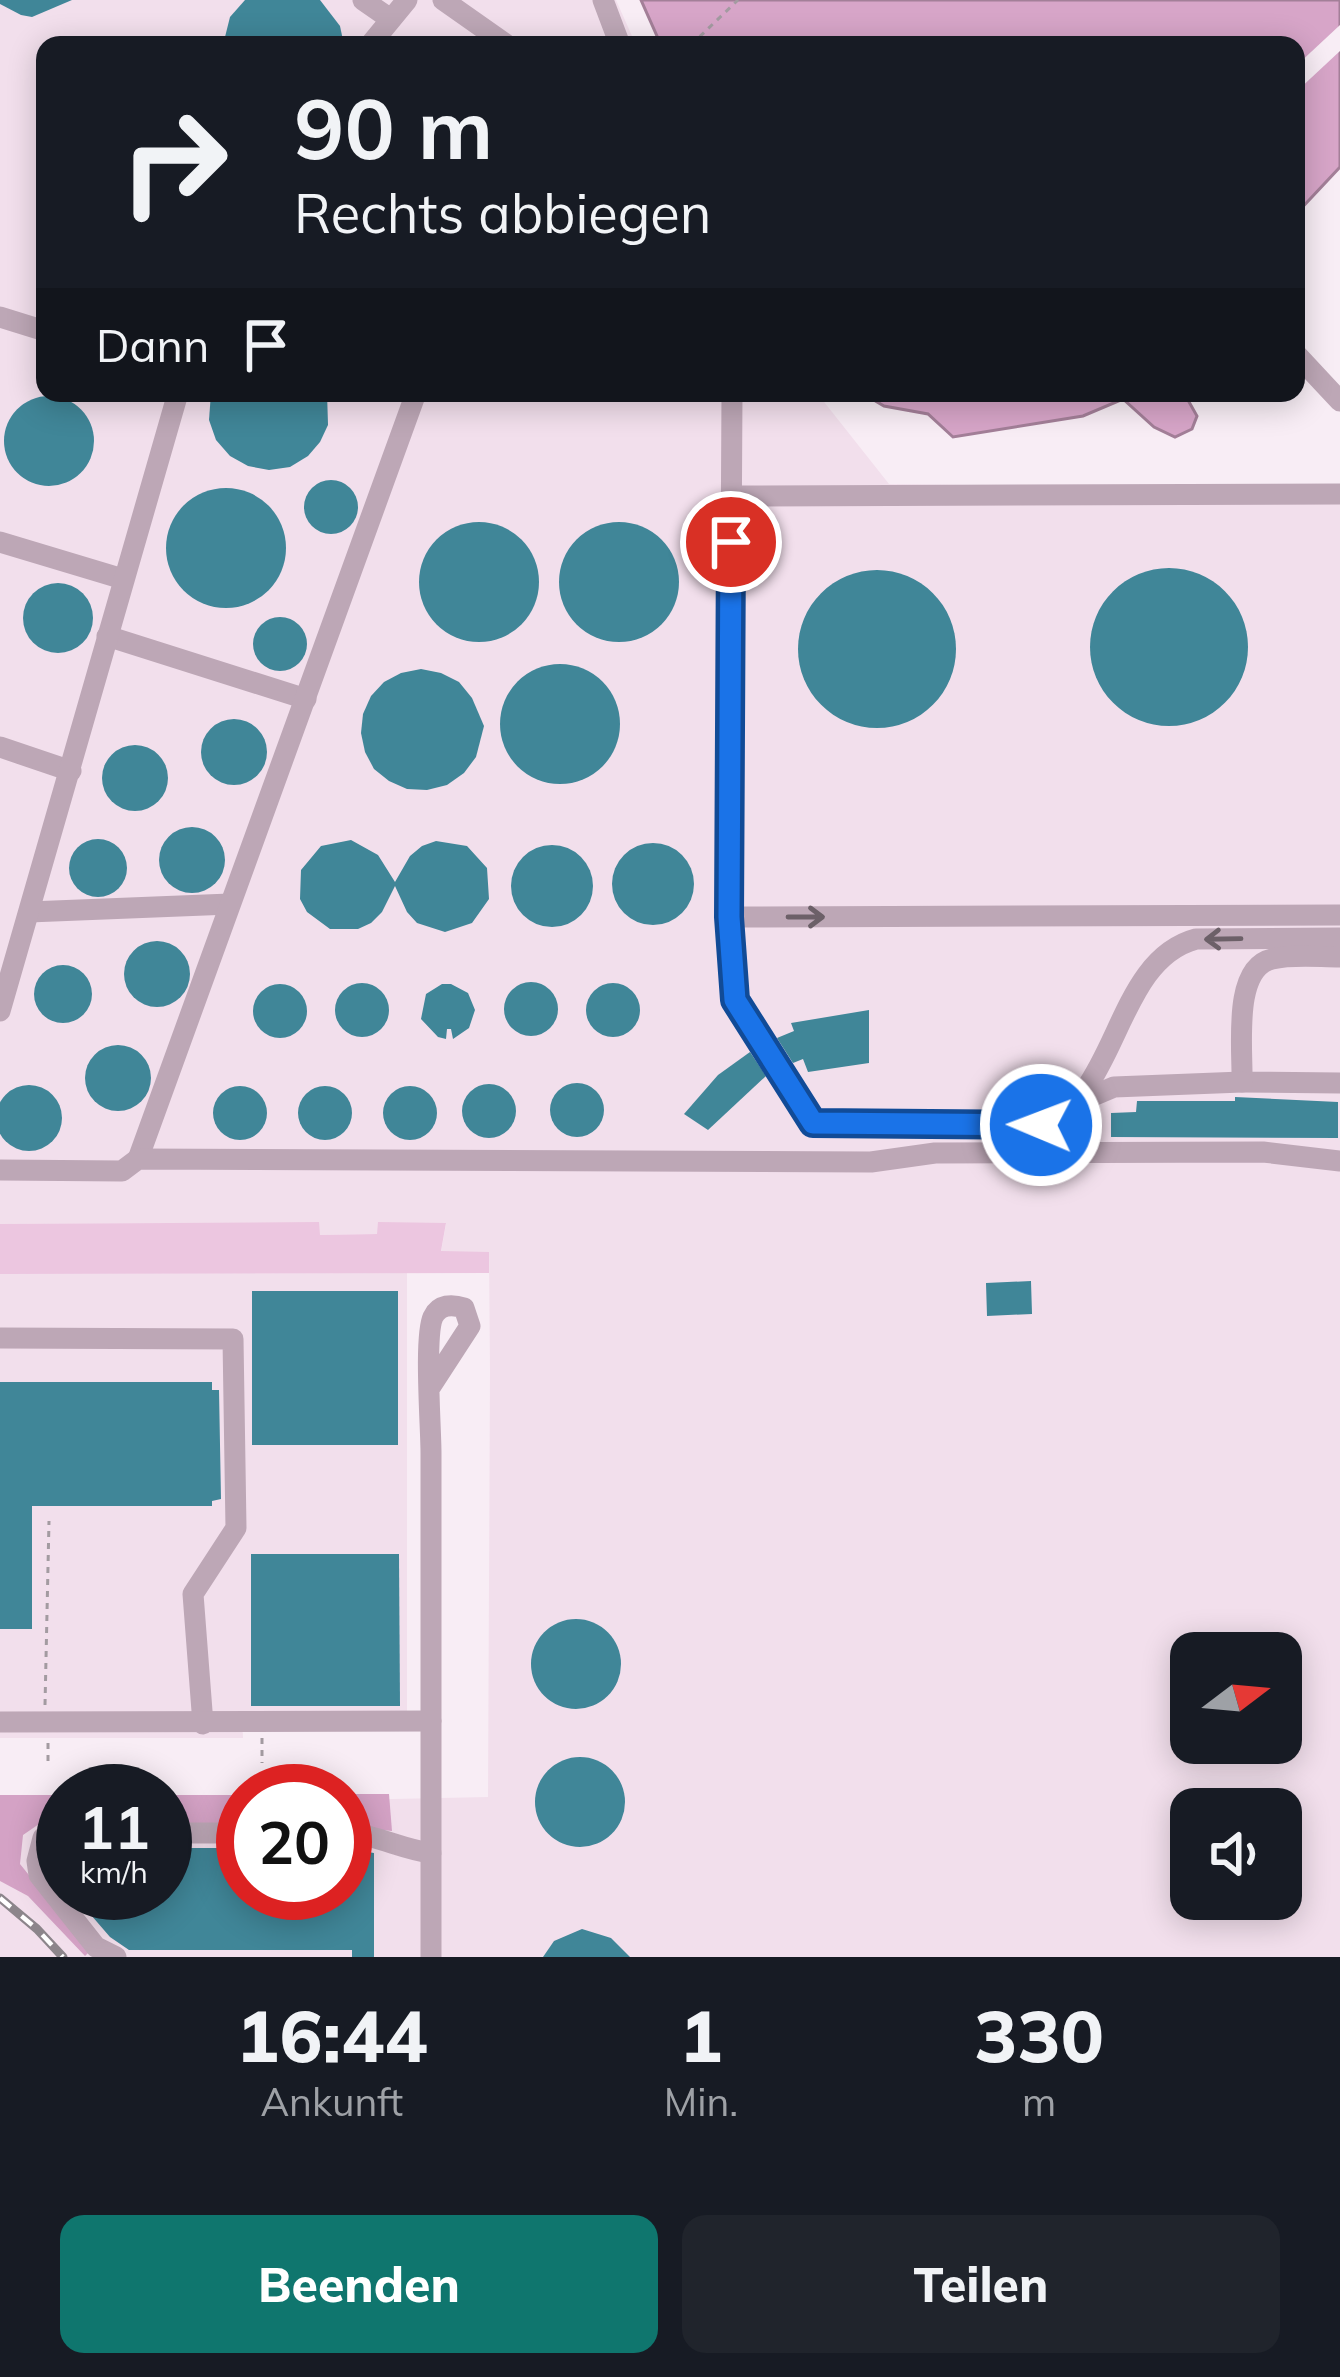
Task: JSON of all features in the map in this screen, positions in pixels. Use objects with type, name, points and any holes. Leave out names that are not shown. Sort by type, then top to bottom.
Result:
[{"type":"street","points":[[363,0],[389,19]]},
{"type":"street","points":[[377,36],[407,0]]},
{"type":"street","points":[[443,0],[494,36]]},
{"type":"street","points":[[603,0],[617,36]]},
{"type":"street","points":[[0,317],[36,328]]},
{"type":"street","points":[[1305,364],[1340,401]]},
{"type":"street","points":[[0,1011],[175,402]]},
{"type":"street","points":[[0,1170],[122,1171],[138,1159],[413,402]]},
{"type":"street","points":[[732,402],[729,917],[735,1000],[813,1123],[1041,1125],[1114,1087],[1340,1082]]},
{"type":"street","points":[[732,496],[1340,494]]},
{"type":"street","points":[[0,542],[123,579]]},
{"type":"street","points":[[107,636],[306,699]]},
{"type":"street","points":[[0,747],[70,771]]},
{"type":"street","points":[[29,912],[230,904]]},
{"type":"street","points":[[729,917],[1340,915]]},
{"type":"street","points":[[1076,1103],[1136,994],[1176,945],[1196,939],[1340,938]]},
{"type":"street","points":[[1242,1082],[1245,988],[1255,967],[1274,958],[1340,957]]},
{"type":"street","points":[[138,1159],[871,1162],[935,1153],[1263,1152],[1340,1161]]},
{"type":"street","points":[[0,1338],[233,1339],[236,1528],[193,1594],[202,1724]]},
{"type":"street","points":[[431,1386],[431,1957]]},
{"type":"street","points":[[0,1722],[431,1721]]},
{"type":"street","points":[[372,1835],[410,1850],[431,1852]]},
{"type":"street","points":[[75,1920],[96,1946],[116,1957]]},
{"type":"path","points":[[700,36],[738,0]]},
{"type":"path","points":[[48,1762],[44,1701],[49,1521]]},
{"type":"path","points":[[262,1724],[262,1763]]},
{"type":"shaded area","points":[[0,0],[616,0],[632,36],[36,36],[36,402],[824,402],[889,484],[1340,490],[1340,1957],[0,1957],[0,1807],[36,1806],[36,1920],[192,1920],[192,1803],[216,1803],[216,1920],[372,1920],[372,1799],[488,1797],[489,1253],[441,1252],[446,1224],[378,1223],[378,1234],[319,1235],[319,1223],[0,1224]]},
{"type":"shaded area","points":[[641,0],[1340,0],[1340,167],[1305,204],[1305,36],[657,36]]},
{"type":"shaded area","points":[[877,402],[1116,402],[1083,416],[953,437],[928,414]]},
{"type":"shaded area","points":[[1126,402],[1189,402],[1197,416],[1192,429],[1175,437],[1154,427]]},
{"type":"shaded area","points":[[319,1222],[320,1235],[377,1234],[378,1222],[446,1223],[441,1251],[489,1252],[489,1273],[0,1274],[0,1224]]},
{"type":"shaded area","points":[[407,1273],[407,1711],[242,1713],[243,1738],[0,1738],[0,1274]]},
{"type":"shaded area","points":[[372,1794],[389,1794],[392,1831],[372,1829]]},
{"type":"shaded area","points":[[0,1795],[36,1795],[36,1826],[23,1835],[20,1864],[36,1884],[36,1904],[0,1881]]},
{"type":"shaded area","points":[[192,1795],[216,1795],[216,1825],[192,1825]]},
{"type":"shaded area","points":[[51,1920],[65,1920],[90,1951],[85,1956]]},
{"type":"pier","points":[[1340,25],[1340,51],[1305,84],[1305,58]]},
{"type":"building","points":[[0,0],[72,0],[32,17]]},
{"type":"building","points":[[245,0],[320,0],[342,36],[225,36],[230,17]]},
{"type":"building","points":[[32,400],[69,402],[81,409],[94,441],[90,458],[81,473],[66,482],[49,486],[32,482],[17,473],[8,458],[4,441],[8,424],[17,409]]},
{"type":"building","points":[[210,402],[327,402],[328,425],[320,442],[290,467],[269,470],[230,456],[216,440],[209,420]]},
{"type":"building","points":[[331,480],[350,488],[358,507],[350,526],[331,534],[312,526],[304,507],[312,488]]},
{"type":"building","points":[[226,488],[249,492],[269,505],[282,525],[286,548],[282,571],[269,591],[249,604],[226,608],[203,604],[183,591],[170,571],[166,548],[170,525],[183,505],[203,492]]},
{"type":"building","points":[[479,522],[502,526],[522,539],[535,559],[539,582],[535,605],[522,625],[502,638],[479,642],[456,638],[436,625],[423,605],[419,582],[423,559],[436,539],[456,526]]},
{"type":"building","points":[[619,522],[642,526],[662,539],[675,559],[679,582],[675,605],[662,625],[642,638],[619,642],[596,638],[576,625],[563,605],[559,582],[563,559],[576,539],[596,526]]},
{"type":"building","points":[[1169,568],[1199,574],[1225,591],[1242,617],[1248,647],[1242,677],[1225,703],[1199,720],[1169,726],[1139,720],[1113,703],[1096,677],[1090,647],[1096,617],[1113,591],[1139,574]]},
{"type":"building","points":[[877,570],[907,576],[933,593],[950,619],[956,649],[950,679],[933,705],[907,722],[877,728],[847,722],[821,705],[804,679],[798,649],[804,619],[821,593],[847,576]]},
{"type":"building","points":[[58,583],[83,593],[93,618],[83,643],[58,653],[33,643],[23,618],[33,593]]},
{"type":"building","points":[[280,617],[299,625],[307,644],[299,663],[280,671],[261,663],[253,644],[261,625]]},
{"type":"building","points":[[560,664],[583,668],[603,681],[616,701],[620,724],[616,747],[603,767],[583,780],[560,784],[537,780],[517,767],[504,747],[500,724],[504,701],[517,681],[537,668]]},
{"type":"building","points":[[421,669],[459,682],[484,726],[476,757],[464,773],[447,785],[427,790],[407,789],[374,769],[361,733],[371,696],[384,682]]},
{"type":"building","points":[[234,719],[258,728],[267,752],[258,776],[234,785],[210,776],[201,752],[210,728]]},
{"type":"building","points":[[135,745],[159,754],[168,778],[159,802],[135,811],[111,802],[102,778],[111,754]]},
{"type":"building","points":[[192,827],[215,837],[225,860],[215,883],[192,893],[169,883],[159,860],[169,837]]},
{"type":"building","points":[[98,839],[119,847],[127,868],[119,889],[98,897],[77,889],[69,868],[77,847]]},
{"type":"building","points":[[351,840],[378,855],[395,882],[410,856],[422,846],[436,841],[467,846],[487,868],[489,899],[472,923],[445,932],[417,923],[395,886],[371,923],[358,929],[330,929],[307,912],[300,899],[301,870],[321,846]]},
{"type":"building","points":[[653,843],[682,855],[694,884],[682,913],[653,925],[624,913],[612,884],[624,855]]},
{"type":"building","points":[[552,845],[581,857],[593,886],[581,915],[552,927],[523,915],[511,886],[523,857]]},
{"type":"building","points":[[157,941],[180,951],[190,974],[180,997],[157,1007],[134,997],[124,974],[134,951]]},
{"type":"building","points":[[63,965],[83,974],[92,994],[83,1014],[63,1023],[43,1014],[34,994],[43,974]]},
{"type":"building","points":[[531,982],[550,990],[558,1009],[550,1028],[531,1036],[512,1028],[504,1009],[512,990]]},
{"type":"building","points":[[362,983],[381,991],[389,1010],[381,1029],[362,1037],[343,1029],[335,1010],[343,991]]},
{"type":"building","points":[[613,983],[632,991],[640,1010],[632,1029],[613,1037],[594,1029],[586,1010],[594,991]]},
{"type":"building","points":[[280,984],[299,992],[307,1011],[299,1030],[280,1038],[261,1030],[253,1011],[261,992]]},
{"type":"building","points":[[442,984],[468,993],[475,1010],[469,1028],[453,1039],[451,1029],[446,1039],[438,1037],[421,1019],[426,994]]},
{"type":"building","points":[[869,1010],[869,1063],[808,1072],[803,1059],[793,1063],[777,1038],[794,1031],[791,1023]]},
{"type":"building","points":[[118,1045],[142,1054],[151,1078],[142,1102],[118,1111],[94,1102],[85,1078],[94,1054]]},
{"type":"building","points":[[750,1052],[766,1076],[708,1130],[684,1114],[718,1075]]},
{"type":"building","points":[[577,1083],[596,1091],[604,1110],[596,1129],[577,1137],[558,1129],[550,1110],[558,1091]]},
{"type":"building","points":[[489,1084],[508,1092],[516,1111],[508,1130],[489,1138],[470,1130],[462,1111],[470,1092]]},
{"type":"building","points":[[240,1086],[259,1094],[267,1113],[259,1132],[240,1140],[221,1132],[213,1113],[221,1094]]},
{"type":"building","points":[[325,1086],[344,1094],[352,1113],[344,1132],[325,1140],[306,1132],[298,1113],[306,1094]]},
{"type":"building","points":[[410,1086],[429,1094],[437,1113],[429,1132],[410,1140],[391,1132],[383,1113],[391,1094]]},
{"type":"building","points":[[16,1088],[42,1088],[59,1105],[59,1131],[42,1148],[16,1148],[-1,1131],[-1,1105]]},
{"type":"building","points":[[1235,1097],[1338,1102],[1338,1138],[1111,1137],[1111,1113],[1136,1112],[1137,1101],[1235,1101]]},
{"type":"building","points":[[1031,1281],[1032,1314],[987,1316],[986,1283]]},
{"type":"building","points":[[252,1291],[398,1291],[398,1445],[252,1445]]},
{"type":"building","points":[[0,1382],[212,1382],[212,1390],[219,1390],[221,1499],[212,1501],[212,1506],[32,1506],[32,1629],[0,1629]]},
{"type":"building","points":[[251,1554],[399,1554],[400,1706],[251,1706]]},
{"type":"building","points":[[576,1619],[608,1632],[621,1664],[608,1696],[576,1709],[544,1696],[531,1664],[544,1632]]},
{"type":"building","points":[[580,1757],[612,1770],[625,1802],[612,1834],[580,1847],[548,1834],[535,1802],[548,1770]]},
{"type":"building","points":[[192,1848],[216,1848],[216,1920],[372,1920],[374,1853],[374,1957],[352,1957],[352,1950],[129,1950],[95,1920],[192,1920]]},
{"type":"building","points":[[582,1929],[611,1938],[630,1957],[543,1957],[554,1941]]},
{"type":"railway","points":[[0,1898],[63,1957]]},
{"type":"route","points":[[731,542],[729,917],[735,1000],[813,1123],[1041,1125]]}]
